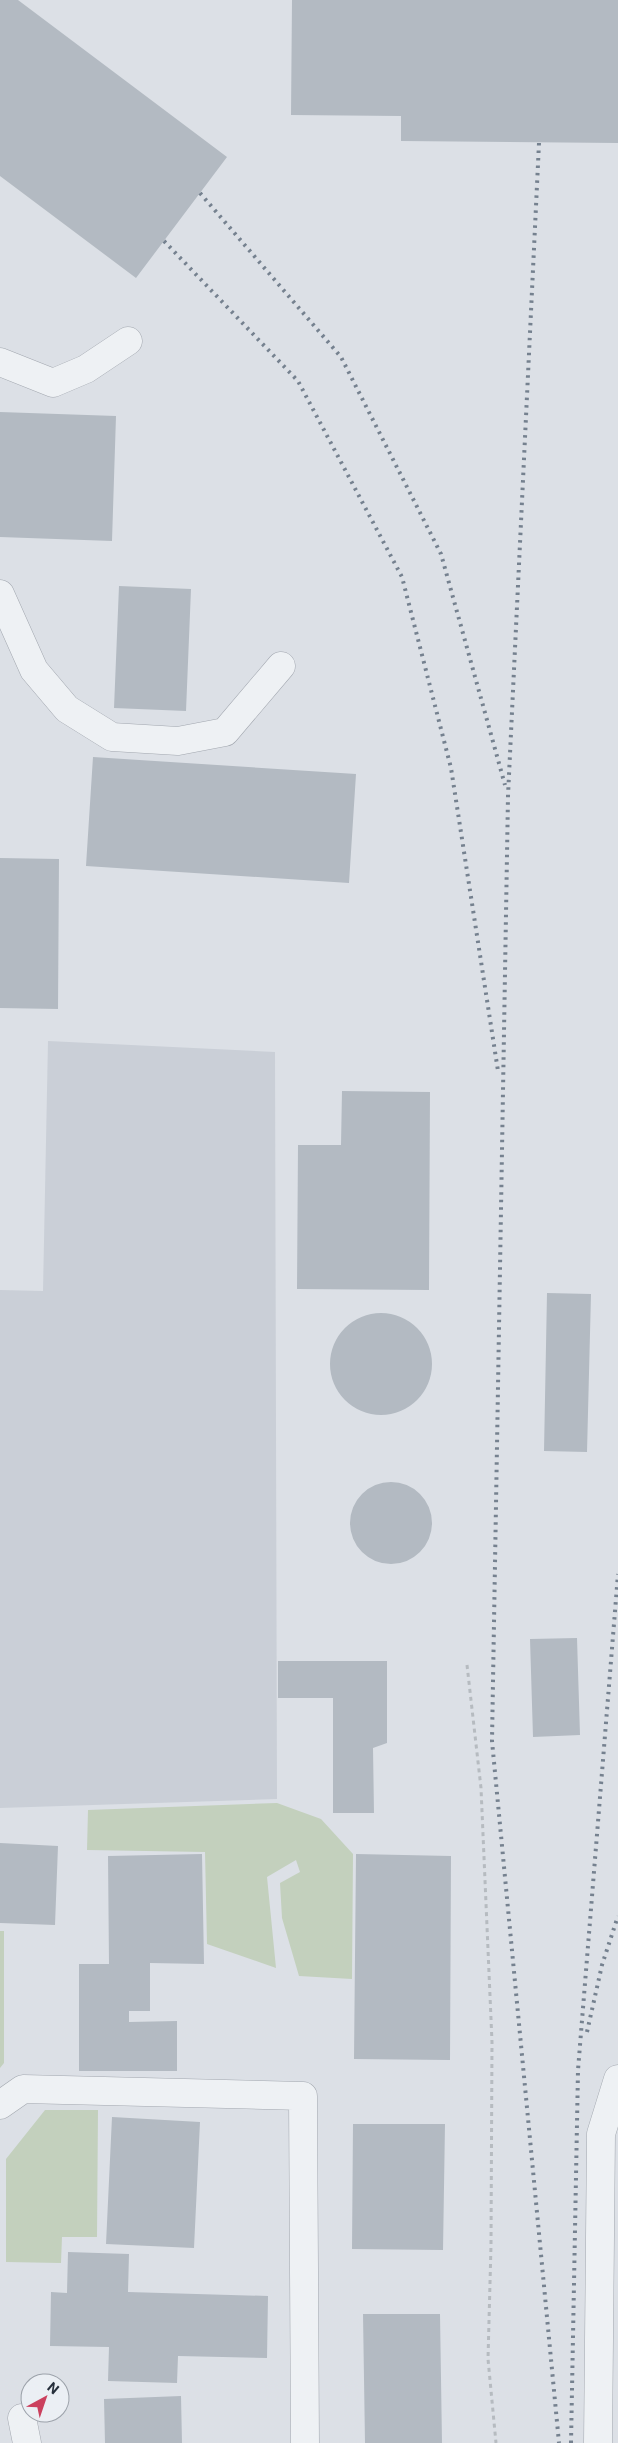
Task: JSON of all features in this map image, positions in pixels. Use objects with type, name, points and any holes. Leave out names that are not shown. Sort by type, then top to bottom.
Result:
[{"type":"lane","points":[[0,362],[53,383],[86,369],[128,341]]},
{"type":"lane","points":[[0,594],[34,670],[67,709],[112,737],[178,741],[225,732],[281,666]]},
{"type":"lane","points":[[598,2443],[601,2134],[618,2079]]},
{"type":"lane","points":[[0,2105],[23,2089],[303,2096],[305,2443]]},
{"type":"path","points":[[467,1665],[481,1788],[492,2042],[491,2245],[488,2359],[496,2443]]},
{"type":"shaded area","points":[[48,1041],[275,1052],[277,1799],[0,1808],[0,1290],[43,1291]]},
{"type":"green space","points":[[277,1803],[321,1819],[353,1854],[352,1979],[299,1976],[282,1918],[280,1883],[300,1872],[296,1860],[267,1877],[276,1968],[207,1944],[205,1852],[87,1850],[88,1810]]},
{"type":"green space","points":[[0,1931],[4,1931],[4,2063],[0,2068]]},
{"type":"green space","points":[[45,2110],[98,2110],[97,2237],[62,2237],[61,2263],[6,2262],[6,2159]]},
{"type":"building","points":[[0,0],[18,0],[227,157],[136,278],[0,176]]},
{"type":"building","points":[[292,0],[618,0],[618,143],[401,141],[401,116],[291,115]]},
{"type":"building","points":[[0,412],[116,416],[112,541],[0,537]]},
{"type":"building","points":[[119,586],[191,589],[186,711],[114,708]]},
{"type":"building","points":[[93,757],[356,774],[349,883],[86,866]]},
{"type":"building","points":[[0,858],[59,859],[58,1009],[0,1008]]},
{"type":"building","points":[[342,1091],[430,1092],[429,1290],[297,1289],[298,1145],[341,1145]]},
{"type":"building","points":[[547,1293],[591,1294],[587,1452],[544,1451]]},
{"type":"building","points":[[381,1313],[401,1317],[417,1328],[428,1344],[432,1364],[428,1384],[417,1400],[401,1411],[381,1415],[361,1411],[345,1400],[334,1384],[330,1364],[334,1344],[345,1328],[361,1317]]},
{"type":"building","points":[[391,1482],[407,1485],[420,1494],[429,1507],[432,1523],[429,1539],[420,1552],[407,1561],[391,1564],[375,1561],[362,1552],[353,1539],[350,1523],[353,1507],[362,1494],[375,1485]]},
{"type":"building","points":[[577,1638],[580,1735],[533,1737],[530,1639]]},
{"type":"building","points":[[278,1661],[387,1661],[387,1743],[373,1748],[374,1813],[333,1813],[333,1698],[278,1698]]},
{"type":"building","points":[[0,1843],[58,1846],[55,1925],[0,1923]]},
{"type":"building","points":[[202,1854],[204,1964],[150,1963],[150,2011],[129,2011],[129,2022],[177,2021],[177,2071],[79,2071],[79,1964],[109,1964],[108,1856]]},
{"type":"building","points":[[356,1854],[451,1856],[450,2060],[354,2059]]},
{"type":"building","points":[[112,2117],[200,2122],[194,2248],[106,2244]]},
{"type":"building","points":[[353,2124],[445,2124],[443,2250],[352,2249]]},
{"type":"building","points":[[68,2252],[129,2254],[128,2292],[268,2296],[267,2358],[178,2356],[177,2383],[108,2381],[109,2347],[50,2346],[51,2292],[67,2293]]},
{"type":"building","points":[[363,2314],[440,2314],[442,2443],[365,2443]]},
{"type":"building","points":[[181,2396],[182,2443],[105,2443],[104,2399]]},
{"type":"railway","points":[[539,143],[508,796],[492,1741],[559,2443]]},
{"type":"railway","points":[[200,193],[341,357],[441,554],[505,785]]},
{"type":"railway","points":[[164,241],[298,381],[402,577],[451,768],[498,1071]]},
{"type":"railway","points":[[571,2443],[578,2070],[618,1574]]},
{"type":"railway","points":[[587,2032],[602,1965],[618,1916]]}]
